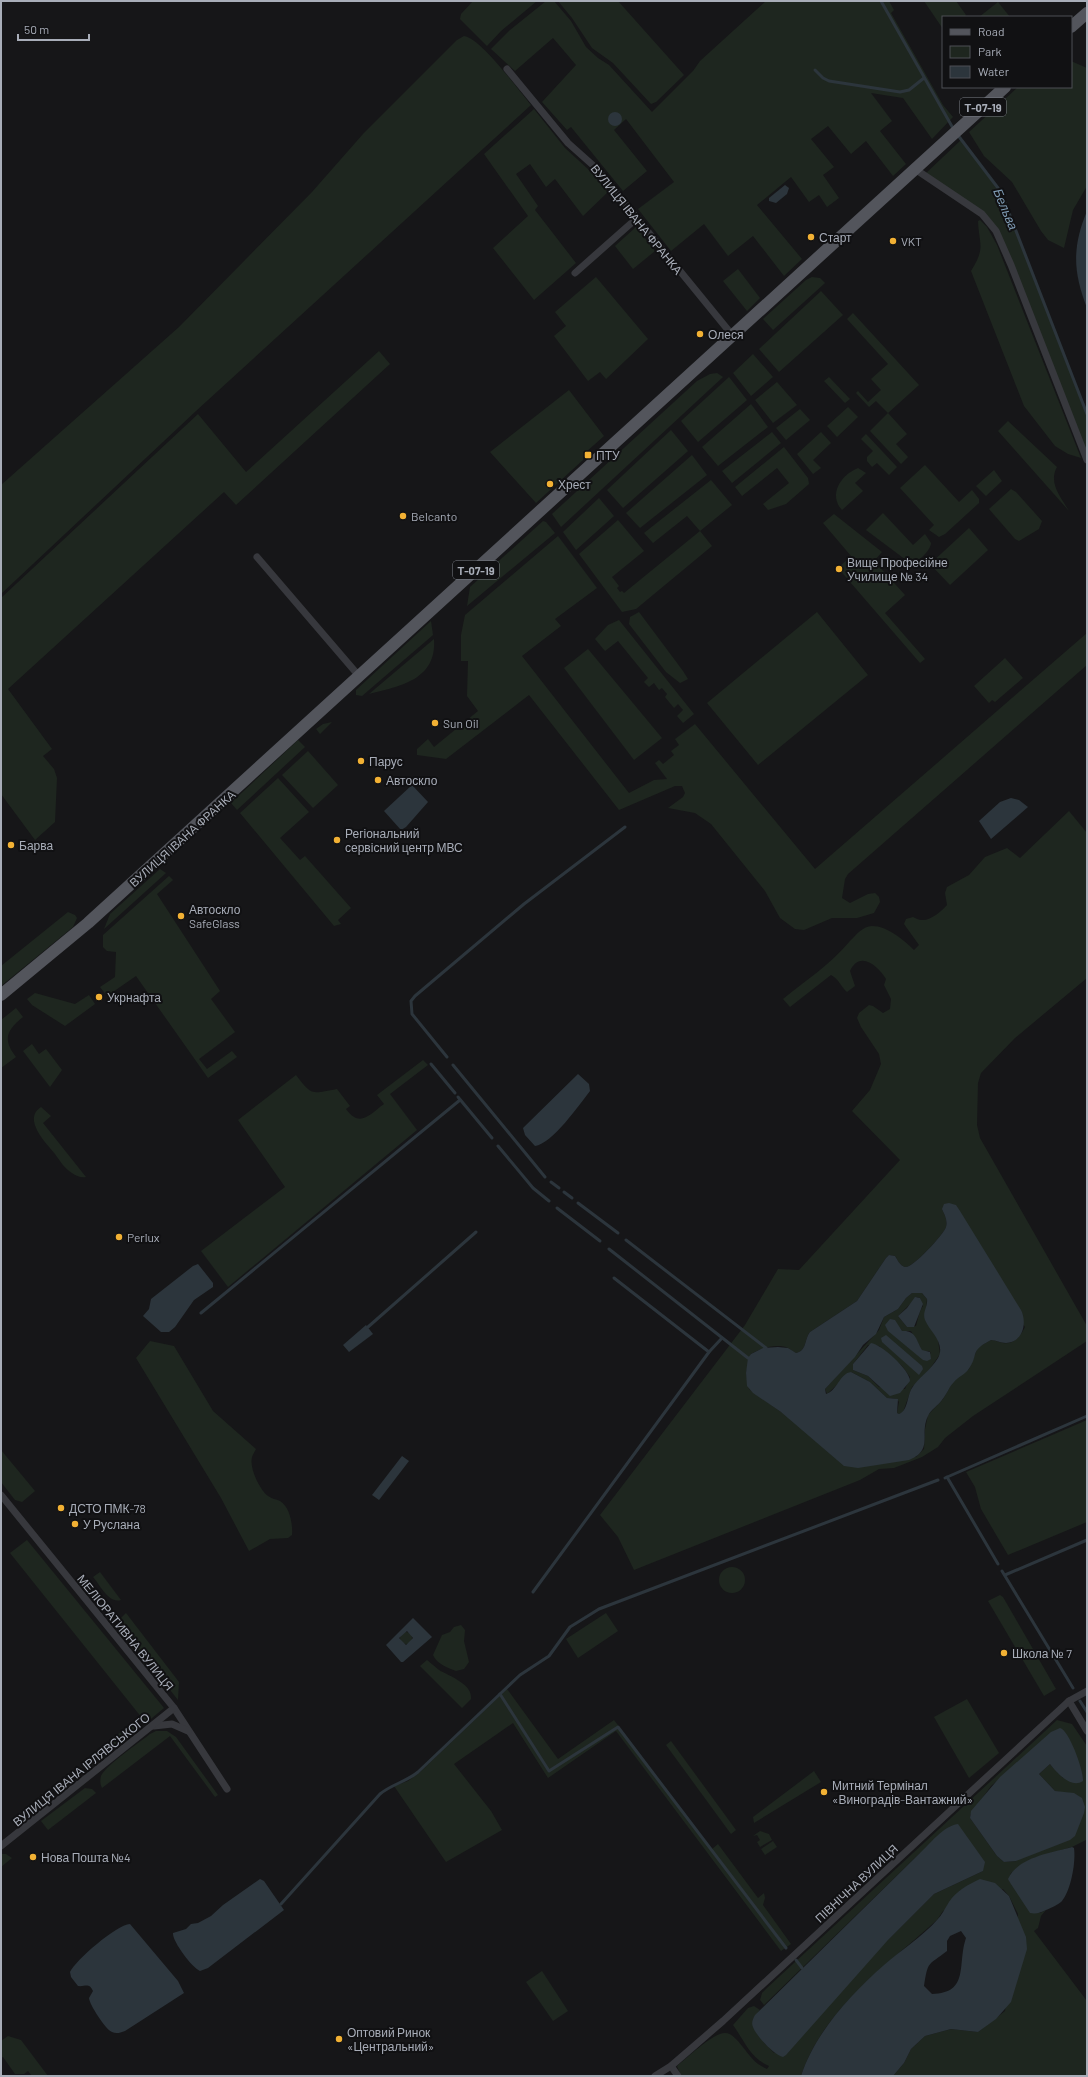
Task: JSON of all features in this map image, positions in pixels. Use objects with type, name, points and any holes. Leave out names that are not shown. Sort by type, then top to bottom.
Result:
[{"type":"main road","points":[[1072,26],[1087,13]]},
{"type":"main road","name":"ВУЛИЦЯ ІВАНА ФРАНКА","points":[[1,995],[88,923],[1005,88]]},
{"type":"street","name":"ВУЛИЦЯ ІВАНА ФРАНКА","points":[[507,69],[568,143],[596,168],[733,336]]},
{"type":"street","points":[[915,169],[982,214],[996,231],[1011,265],[1087,460]]},
{"type":"street","points":[[574,273],[637,218]]},
{"type":"street","points":[[257,557],[359,676]]},
{"type":"street","name":"МЕЛІОРАТИВНА ВУЛИЦЯ","points":[[1,1495],[174,1708],[227,1789]]},
{"type":"street","name":"ПІВНІЧНА ВУЛИЦЯ","points":[[655,2076],[671,2066],[728,2017],[1069,1701],[1087,1691]]},
{"type":"street","points":[[1069,1701],[1087,1731]]},
{"type":"street","name":"ВУЛИЦЯ ІВАНА ІРЛЯВСЬКОГО","points":[[1,1846],[174,1708]]},
{"type":"street","points":[[152,1726],[172,1724],[190,1732]]},
{"type":"street","points":[[671,2066],[678,2076]]},
{"type":"green space","points":[[473,1],[537,1],[501,31],[487,46],[460,19],[461,14]]},
{"type":"green space","points":[[546,1],[554,1],[571,21],[586,47],[598,58],[609,65],[652,112],[693,71],[700,61],[766,1],[889,1],[894,10],[891,13],[943,105],[953,117],[932,139],[903,98],[871,93],[892,121],[880,131],[906,164],[893,176],[866,141],[851,154],[828,126],[811,139],[834,167],[823,175],[839,198],[827,207],[819,195],[809,202],[791,177],[757,205],[802,259],[784,276],[753,236],[728,256],[704,224],[671,251],[638,209],[674,182],[626,119],[614,130],[647,171],[623,191],[571,127],[567,130],[542,102],[576,65],[553,38],[515,71],[491,49],[510,30]]},
{"type":"green space","points":[[558,1],[618,1],[684,75],[656,102],[651,104],[613,63],[592,48],[572,18]]},
{"type":"green space","points":[[924,1],[956,1],[966,15],[942,16],[942,28]]},
{"type":"green space","points":[[998,2],[1009,16],[980,16]]},
{"type":"green space","points":[[464,36],[471,39],[490,55],[531,105],[196,411],[1,594],[1,485],[179,327],[312,192],[363,134],[457,40]]},
{"type":"green space","points":[[1072,61],[1087,68],[1087,186],[1073,210],[1064,248],[1048,240],[1041,231],[1012,182],[984,156],[969,132],[1017,88],[1072,88]]},
{"type":"green space","points":[[534,109],[565,148],[589,170],[608,192],[583,216],[555,179],[546,187],[530,164],[516,174],[538,206],[535,210],[576,263],[534,300],[493,248],[528,216],[484,154]]},
{"type":"green space","points":[[961,140],[998,188],[1004,200],[1087,414],[1087,460],[1011,265],[989,222],[924,175]]},
{"type":"green space","points":[[980,220],[987,227],[997,245],[1081,458],[1068,454],[1055,446],[1024,406],[971,271],[976,263],[980,251],[978,221]]},
{"type":"green space","points":[[636,227],[655,251],[633,269],[615,246]]},
{"type":"green space","points":[[738,269],[760,298],[747,311],[723,281]]},
{"type":"green space","points":[[596,277],[648,339],[606,379],[600,372],[588,381],[554,336],[566,326],[555,312]]},
{"type":"green space","points":[[812,277],[820,278],[825,283],[773,330],[763,319],[806,280]]},
{"type":"green space","points":[[821,291],[843,315],[779,372],[759,349]]},
{"type":"green space","points":[[853,313],[919,385],[888,413],[876,401],[869,407],[856,393],[858,391],[868,402],[881,390],[871,379],[888,364],[847,319]]},
{"type":"green space","points":[[379,351],[390,364],[236,505],[224,492],[8,689],[52,749],[43,756],[54,769],[57,778],[55,822],[35,840],[1,794],[1,598],[198,414],[246,472]]},
{"type":"green space","points":[[753,354],[773,377],[751,396],[733,373]]},
{"type":"green space","points":[[717,373],[723,377],[561,527],[552,514],[697,381],[710,374]]},
{"type":"green space","points":[[729,377],[747,400],[698,442],[681,421]]},
{"type":"green space","points":[[829,377],[850,399],[845,403],[824,381]]},
{"type":"green space","points":[[777,382],[797,405],[773,423],[755,400]]},
{"type":"green space","points":[[569,390],[604,436],[585,453],[583,460],[536,503],[490,452]]},
{"type":"green space","points":[[751,404],[768,427],[718,466],[702,447]]},
{"type":"green space","points":[[848,407],[858,417],[837,437],[827,426]]},
{"type":"green space","points":[[800,409],[810,420],[786,440],[776,428]]},
{"type":"green space","points":[[888,413],[907,434],[896,444],[908,457],[901,464],[870,431]]},
{"type":"green space","points":[[1008,421],[1057,467],[1054,479],[1055,484],[1059,495],[1069,511],[998,431]]},
{"type":"green space","points":[[671,430],[688,451],[623,508],[607,490]]},
{"type":"green space","points":[[772,432],[781,443],[732,483],[722,471]]},
{"type":"green space","points":[[821,432],[831,443],[813,460],[821,468],[813,474],[797,454]]},
{"type":"green space","points":[[866,434],[897,467],[889,475],[877,463],[872,467],[867,461],[867,457],[873,451],[861,439]]},
{"type":"green space","points":[[784,447],[808,478],[809,484],[786,504],[768,510],[763,504],[789,483],[777,468],[742,496],[735,487]]},
{"type":"green space","points":[[692,455],[707,475],[640,528],[626,513]]},
{"type":"green space","points":[[925,465],[959,502],[972,490],[979,499],[979,503],[945,534],[939,537],[929,530],[934,525],[900,488]]},
{"type":"green space","points":[[858,468],[866,473],[855,483],[863,491],[842,510],[836,498],[838,486],[846,475]]},
{"type":"green space","points":[[994,470],[1002,481],[986,496],[976,486]]},
{"type":"green space","points":[[711,480],[732,505],[700,531],[687,516],[653,543],[644,533]]},
{"type":"green space","points":[[1011,489],[1016,492],[1042,521],[1039,529],[1019,541],[1015,539],[989,509]]},
{"type":"green space","points":[[599,498],[614,516],[576,550],[563,532]]},
{"type":"green space","points":[[883,513],[913,545],[925,534],[931,543],[924,556],[917,561],[910,563],[866,530]]},
{"type":"green space","points":[[834,514],[882,552],[874,561],[905,595],[885,613],[925,659],[920,663],[838,568],[851,556],[823,523]]},
{"type":"green space","points":[[618,520],[644,551],[612,577],[619,586],[617,588],[620,592],[622,591],[624,593],[700,531],[712,546],[636,609],[622,612],[579,554]]},
{"type":"green space","points":[[543,521],[546,522],[555,533],[467,606],[470,587]]},
{"type":"green space","points":[[969,528],[988,550],[950,585],[930,564]]},
{"type":"green space","points":[[558,536],[597,588],[555,619],[561,626],[522,656],[629,793],[654,780],[667,779],[655,763],[659,760],[663,764],[674,755],[671,751],[679,745],[675,739],[695,724],[815,869],[1087,633],[1087,665],[848,874],[845,879],[842,898],[850,903],[868,894],[875,893],[879,897],[880,902],[874,913],[857,918],[832,918],[804,930],[795,929],[780,918],[765,891],[711,824],[695,813],[668,808],[683,797],[685,793],[682,786],[675,786],[619,810],[529,695],[446,759],[417,755],[417,749],[428,739],[434,747],[478,711],[467,696],[468,661],[461,661],[461,635],[465,615]]},
{"type":"green space","points":[[639,612],[688,679],[680,683],[666,672],[629,624],[630,617]]},
{"type":"green space","points":[[817,612],[868,675],[758,765],[707,703]]},
{"type":"green space","points":[[619,620],[694,714],[683,723],[677,716],[683,710],[678,704],[674,708],[665,697],[667,694],[662,688],[659,690],[654,683],[649,687],[644,682],[648,678],[618,641],[605,651],[595,639],[608,625]]},
{"type":"green space","points":[[431,621],[433,635],[362,696],[356,695],[356,690]]},
{"type":"green space","points":[[434,639],[433,653],[429,664],[423,672],[404,684],[369,694]]},
{"type":"green space","points":[[588,649],[662,738],[634,760],[564,668]]},
{"type":"green space","points":[[1005,658],[1023,678],[995,702],[992,700],[989,703],[974,686]]},
{"type":"green space","points":[[332,722],[320,734],[316,729],[323,724]]},
{"type":"green space","points":[[298,740],[305,747],[237,810],[231,803]]},
{"type":"green space","points":[[308,751],[338,785],[313,808],[282,775]]},
{"type":"green space","points":[[278,778],[309,812],[280,838],[300,860],[305,856],[351,908],[338,920],[341,924],[334,926],[240,813]]},
{"type":"green space","points":[[1069,811],[1087,833],[1087,978],[1015,1038],[981,1073],[978,1083],[977,1125],[980,1138],[1087,1326],[1087,1341],[973,1416],[945,1438],[938,1447],[922,1457],[894,1468],[879,1469],[860,1480],[634,1570],[618,1537],[600,1515],[745,1325],[778,1269],[799,1270],[900,1160],[852,1111],[870,1090],[881,1064],[879,1054],[861,1027],[857,1018],[859,1013],[869,1005],[883,1013],[890,1009],[891,999],[884,985],[886,979],[883,974],[869,962],[859,962],[854,965],[850,971],[855,986],[847,992],[831,975],[790,1007],[783,999],[826,965],[857,934],[869,926],[883,928],[889,931],[914,950],[919,945],[904,924],[906,919],[913,917],[919,920],[925,920],[939,913],[947,905],[945,893],[947,887],[969,875],[985,857],[1007,848],[1020,858]],"holes":[[[942,1209],[1025,1327],[1014,1341],[1003,1343],[991,1340],[978,1347],[969,1369],[954,1380],[943,1399],[928,1415],[925,1429],[924,1449],[916,1457],[781,1412],[749,1389],[746,1373],[751,1354],[764,1348],[774,1346],[788,1348],[796,1353],[800,1352],[804,1348],[810,1332],[857,1301],[889,1255],[895,1256],[900,1264],[905,1267],[914,1263],[927,1250],[946,1227],[946,1220]]]},
{"type":"green space","points":[[160,869],[166,873],[104,929],[110,914]]},
{"type":"green space","points":[[169,876],[173,880],[157,894],[220,991],[211,999],[235,1032],[199,1059],[207,1069],[232,1051],[237,1057],[208,1078],[136,976],[107,996],[100,987],[115,977],[116,952],[107,951],[103,947],[103,935]]},
{"type":"green space","points":[[68,912],[75,915],[77,918],[73,927],[1,986],[1,966]]},
{"type":"green space","points":[[35,993],[75,1004],[89,995],[95,1004],[65,1026],[32,1005],[27,999]]},
{"type":"green space","points":[[16,1008],[23,1017],[13,1026],[8,1035],[8,1040],[9,1045],[16,1057],[1,1068],[1,1020]]},
{"type":"green space","points":[[32,1044],[39,1054],[46,1049],[62,1070],[50,1087],[23,1051]]},
{"type":"green space","points":[[423,1060],[428,1065],[390,1094],[417,1130],[228,1287],[201,1251],[285,1187],[238,1120],[296,1075],[309,1090],[313,1092],[337,1089],[350,1106],[346,1109],[351,1115],[360,1119],[365,1118],[384,1104],[377,1095]]},
{"type":"green space","points":[[41,1107],[51,1116],[43,1123],[86,1177],[77,1176],[67,1169],[38,1131],[34,1118],[36,1112]]},
{"type":"green space","points":[[912,1293],[922,1293],[927,1299],[925,1318],[938,1340],[940,1354],[927,1373],[912,1387],[903,1412],[899,1414],[897,1413],[899,1402],[897,1399],[887,1398],[870,1382],[851,1372],[827,1394],[825,1389],[879,1330],[884,1317],[898,1309],[906,1298]],"holes":[[[917,1297],[920,1298],[923,1306],[916,1326],[907,1327],[898,1316]],[[893,1319],[902,1331],[911,1331],[922,1351],[929,1351],[931,1353],[923,1360]],[[868,1345],[879,1346],[902,1366],[910,1377],[905,1389],[879,1387],[868,1376],[853,1370],[853,1364]]]},
{"type":"green space","points":[[150,1341],[174,1346],[213,1411],[256,1449],[251,1462],[254,1473],[265,1493],[280,1501],[286,1507],[292,1526],[292,1535],[288,1538],[270,1539],[249,1551],[221,1498],[136,1358]]},
{"type":"green space","points":[[1087,1420],[1087,1522],[1008,1555],[981,1509],[975,1487],[966,1472]]},
{"type":"green space","points":[[1,1450],[35,1491],[22,1502],[15,1500],[1,1482]]},
{"type":"green space","points":[[27,1540],[164,1708],[146,1723],[10,1553]]},
{"type":"green space","points":[[732,1567],[741,1571],[745,1580],[741,1589],[732,1593],[723,1589],[719,1580],[723,1571]]},
{"type":"green space","points":[[100,1572],[121,1600],[109,1597],[93,1577]]},
{"type":"green space","points":[[1000,1595],[1003,1597],[1056,1689],[1044,1696],[988,1601]]},
{"type":"green space","points":[[126,1613],[179,1682],[178,1700],[122,1629],[119,1620]]},
{"type":"green space","points":[[606,1613],[618,1631],[578,1658],[566,1639]]},
{"type":"green space","points":[[461,1625],[465,1630],[464,1641],[469,1662],[464,1669],[456,1671],[440,1663],[433,1655],[442,1635],[450,1632],[454,1627]]},
{"type":"green space","points":[[404,1632],[408,1632],[412,1638],[408,1644],[404,1644],[400,1640],[400,1636]]},
{"type":"green space","points":[[427,1660],[439,1670],[460,1681],[468,1689],[471,1694],[471,1699],[462,1708],[420,1666]]},
{"type":"green space","points":[[507,1689],[558,1759],[614,1720],[712,1849],[718,1844],[758,1898],[764,1893],[765,1898],[763,1905],[791,1944],[781,1951],[616,1731],[548,1778],[513,1723],[454,1764],[491,1811],[502,1830],[446,1862],[394,1786],[408,1781],[419,1773]]},
{"type":"green space","points":[[967,1699],[999,1753],[969,1778],[934,1717]]},
{"type":"green space","points":[[1057,1720],[1072,1724],[1087,1746],[1087,1845],[1086,1840],[1072,1847],[1034,1858],[1011,1873],[1009,1881],[1040,1913],[1046,1910],[1041,1916],[1038,1928],[1034,1931],[1087,2001],[1087,2076],[893,2076],[904,2063],[911,2049],[925,2036],[951,2029],[978,2032],[1005,2011],[1018,1914],[1009,1896],[1003,1889],[943,1911],[937,1920],[878,1971],[858,1990],[824,2030],[811,2052],[801,2076],[681,2076],[677,2066],[707,2041],[725,2033],[730,2034],[735,2038],[759,2065],[767,2069],[769,2066],[762,2063],[752,2053],[733,2025],[748,2008],[754,2006],[760,2010],[754,2022],[754,2028],[760,2038],[774,2053],[934,1894],[983,1871],[920,1853],[764,2005],[760,2000],[762,1993]],"holes":[[[1023,1759],[1081,1769],[1063,1778],[1050,1764],[1039,1774],[1055,1791],[1073,1794],[1080,1797],[1084,1807],[1016,1861],[1004,1862],[997,1856],[970,1818],[970,1815],[991,1786]]]},
{"type":"green space","points":[[131,1724],[137,1730],[97,1763],[91,1766],[83,1762]]},
{"type":"green space","points":[[156,1731],[167,1731],[176,1737],[218,1795],[215,1797],[170,1736],[102,1788],[100,1779],[104,1771],[123,1754]]},
{"type":"green space","points":[[671,1741],[736,1830],[731,1834],[666,1745]]},
{"type":"green space","points":[[814,1771],[821,1782],[754,1823],[753,1817]]},
{"type":"green space","points":[[85,1788],[92,1789],[96,1793],[48,1830],[41,1821]]},
{"type":"green space","points":[[760,1831],[769,1834],[772,1840],[760,1847],[757,1842],[760,1840],[757,1835],[753,1836]]},
{"type":"green space","points":[[773,1841],[777,1847],[765,1855],[761,1849]]},
{"type":"green space","points":[[1,1854],[6,1854],[12,1858],[1,1867]]},
{"type":"green space","points":[[542,1971],[568,2011],[553,2021],[526,1982]]},
{"type":"green space","points":[[8,2036],[21,2040],[48,2076],[32,2076],[28,2071],[24,2074],[15,2074],[3,2057],[1,2058],[1,2041]]},
{"type":"water","points":[[615,112],[620,114],[622,119],[620,124],[615,126],[610,124],[608,119],[610,114]]},
{"type":"water","points":[[785,185],[789,188],[787,194],[776,203],[769,201],[769,198]]},
{"type":"water","points":[[1087,211],[1087,308],[1079,283],[1076,260],[1079,236]]},
{"type":"water","points":[[412,785],[428,802],[406,827],[401,830],[384,811]]},
{"type":"water","points":[[1011,798],[1019,800],[1028,807],[991,839],[979,821],[1000,802]]},
{"type":"water","points":[[578,1074],[589,1084],[590,1091],[573,1114],[557,1131],[542,1144],[535,1146],[525,1135],[523,1128]]},
{"type":"water","points":[[949,1203],[956,1205],[1021,1310],[1024,1320],[1022,1331],[1017,1339],[1012,1342],[1004,1343],[991,1340],[979,1348],[968,1370],[952,1384],[944,1398],[929,1414],[925,1429],[924,1446],[917,1456],[909,1460],[858,1468],[844,1466],[781,1412],[753,1393],[747,1386],[746,1373],[748,1358],[751,1354],[763,1348],[788,1348],[796,1353],[800,1352],[804,1348],[810,1332],[857,1301],[889,1255],[895,1256],[900,1264],[905,1267],[914,1263],[944,1231],[946,1227],[946,1220],[942,1209],[944,1204]],"holes":[[[912,1293],[922,1293],[927,1299],[924,1317],[939,1343],[940,1353],[935,1362],[910,1391],[904,1410],[899,1414],[897,1413],[898,1399],[887,1398],[870,1382],[851,1372],[844,1375],[833,1389],[826,1394],[825,1389],[855,1357],[863,1345],[876,1334],[884,1317],[898,1309],[906,1298]]]},
{"type":"water","points":[[198,1264],[213,1283],[213,1287],[194,1300],[175,1327],[169,1332],[161,1332],[143,1316],[149,1309],[151,1299],[193,1266]]},
{"type":"water","points":[[915,1297],[920,1298],[923,1304],[914,1327],[907,1327],[898,1316],[907,1308]]},
{"type":"water","points":[[890,1319],[895,1320],[902,1331],[907,1331],[913,1334],[922,1350],[930,1352],[931,1359],[927,1361],[923,1360],[888,1331],[885,1325]]},
{"type":"water","points":[[366,1325],[373,1334],[349,1352],[343,1345]]},
{"type":"water","points":[[886,1335],[922,1366],[923,1369],[919,1375],[882,1342],[881,1338]]},
{"type":"water","points":[[871,1343],[876,1344],[894,1358],[909,1376],[910,1381],[900,1393],[890,1396],[868,1376],[853,1370],[853,1364]]},
{"type":"water","points":[[402,1456],[409,1461],[379,1500],[372,1495]]},
{"type":"water","points":[[413,1618],[432,1637],[403,1662],[401,1662],[386,1645]],"holes":[[[407,1631],[413,1638],[406,1645],[399,1638]]]},
{"type":"water","points":[[1060,1728],[1064,1730],[1068,1736],[1075,1752],[1083,1776],[1083,1781],[1078,1783],[1069,1782],[1056,1772],[1050,1764],[1039,1774],[1055,1791],[1074,1793],[1082,1798],[1085,1807],[1084,1813],[1075,1836],[1070,1840],[1016,1861],[1004,1862],[997,1856],[970,1818],[971,1811],[1000,1777],[1051,1732]]},
{"type":"water","points":[[958,1824],[985,1862],[983,1871],[934,1894],[888,1940],[786,2055],[783,2057],[779,2056],[770,2049],[752,2026],[755,2015],[937,1836],[952,1825]]},
{"type":"water","points":[[1072,1847],[1074,1848],[1073,1868],[1068,1890],[1062,1901],[1040,1913],[1030,1913],[1008,1879],[1019,1866],[1027,1861],[1045,1854]]},
{"type":"water","points":[[260,1879],[264,1881],[284,1910],[208,1968],[200,1971],[197,1969],[179,1948],[173,1933],[186,1929],[191,1924],[198,1923],[211,1916],[223,1905]]},
{"type":"water","points":[[980,1879],[995,1883],[1009,1896],[1026,1937],[1027,1949],[1011,2002],[996,2019],[978,2032],[951,2029],[925,2036],[911,2049],[904,2063],[893,2076],[801,2076],[807,2060],[824,2030],[846,2002],[884,1965],[931,1926],[955,1894]],"holes":[[[961,1931],[966,1938],[960,1975],[957,1983],[952,1988],[944,1992],[932,1994],[924,1986],[928,1967],[932,1962],[947,1951],[947,1941],[950,1936]]]},
{"type":"water","points":[[130,1924],[178,1981],[184,1993],[125,2031],[115,2033],[106,2027],[92,2006],[89,1998],[93,1991],[91,1988],[88,1986],[78,1986],[71,1977],[70,1972],[88,1952],[106,1936]]},
{"type":"waterway","name":"Бельва","points":[[881,1],[954,130]]},
{"type":"waterway","points":[[815,70],[823,78],[829,81],[900,92],[909,90],[924,78]]},
{"type":"waterway","name":"Бельва","points":[[957,134],[998,188],[1004,200],[1087,414]]},
{"type":"waterway","points":[[447,1057],[412,1014],[411,1001],[524,904],[625,827]]},
{"type":"waterway","points":[[431,1064],[455,1093]]},
{"type":"waterway","points":[[453,1065],[545,1177]]},
{"type":"waterway","points":[[458,1097],[492,1138]]},
{"type":"waterway","points":[[201,1313],[460,1100]]},
{"type":"waterway","points":[[498,1146],[533,1188],[549,1201]]},
{"type":"waterway","points":[[551,1182],[559,1188]]},
{"type":"waterway","points":[[564,1192],[572,1198]]},
{"type":"waterway","points":[[578,1203],[618,1233]]},
{"type":"waterway","points":[[557,1208],[600,1241]]},
{"type":"waterway","points":[[368,1327],[476,1232]]},
{"type":"waterway","points":[[626,1240],[766,1348]]},
{"type":"waterway","points":[[609,1249],[748,1358]]},
{"type":"waterway","points":[[614,1278],[709,1352]]},
{"type":"waterway","points":[[533,1592],[709,1352],[722,1338]]},
{"type":"waterway","points":[[945,1478],[1087,1416]]},
{"type":"waterway","points":[[947,1477],[998,1564]]},
{"type":"waterway","points":[[281,1904],[380,1794],[418,1772],[520,1675],[549,1656],[570,1627],[599,1609],[938,1480]]},
{"type":"waterway","points":[[1005,1575],[1087,1540]]},
{"type":"waterway","points":[[1002,1571],[1073,1688]]},
{"type":"waterway","points":[[500,1694],[549,1771],[618,1727],[786,1948]]},
{"type":"waterway","points":[[1080,1701],[1087,1712]]},
{"type":"waterway","points":[[796,1960],[802,1968]]},
{"type":"place","name":"Старт","points":[[811,237]]},
{"type":"place","name":"VKT","points":[[893,241]]},
{"type":"place","name":"Олеся","points":[[700,334]]},
{"type":"place","name":"ПТУ","points":[[588,455]]},
{"type":"place","name":"Хрест","points":[[550,484]]},
{"type":"place","name":"Belcanto","points":[[403,516]]},
{"type":"place","name":"Вище Професійне Училище № 34","points":[[839,569]]},
{"type":"place","name":"Sun Oil","points":[[435,723]]},
{"type":"place","name":"Парус","points":[[361,761]]},
{"type":"place","name":"Автоскло","points":[[378,780]]},
{"type":"place","name":"Регіональний сервісний центр МВС","points":[[337,840]]},
{"type":"place","name":"Барва","points":[[11,845]]},
{"type":"place","name":"Автоскло SafeGlass","points":[[181,916]]},
{"type":"place","name":"Укрнафта","points":[[99,997]]},
{"type":"place","name":"Perlux","points":[[119,1237]]},
{"type":"place","name":"ДСТО ПМК-78","points":[[61,1508]]},
{"type":"place","name":"У Руслана","points":[[75,1524]]},
{"type":"place","name":"Школа № 7","points":[[1004,1653]]},
{"type":"place","name":"Митний Термінал «Виноградів-Вантажний»","points":[[824,1792]]},
{"type":"place","name":"Нова Пошта №4","points":[[33,1857]]},
{"type":"place","name":"Оптовий Ринок «Центральний»","points":[[339,2039]]}]
